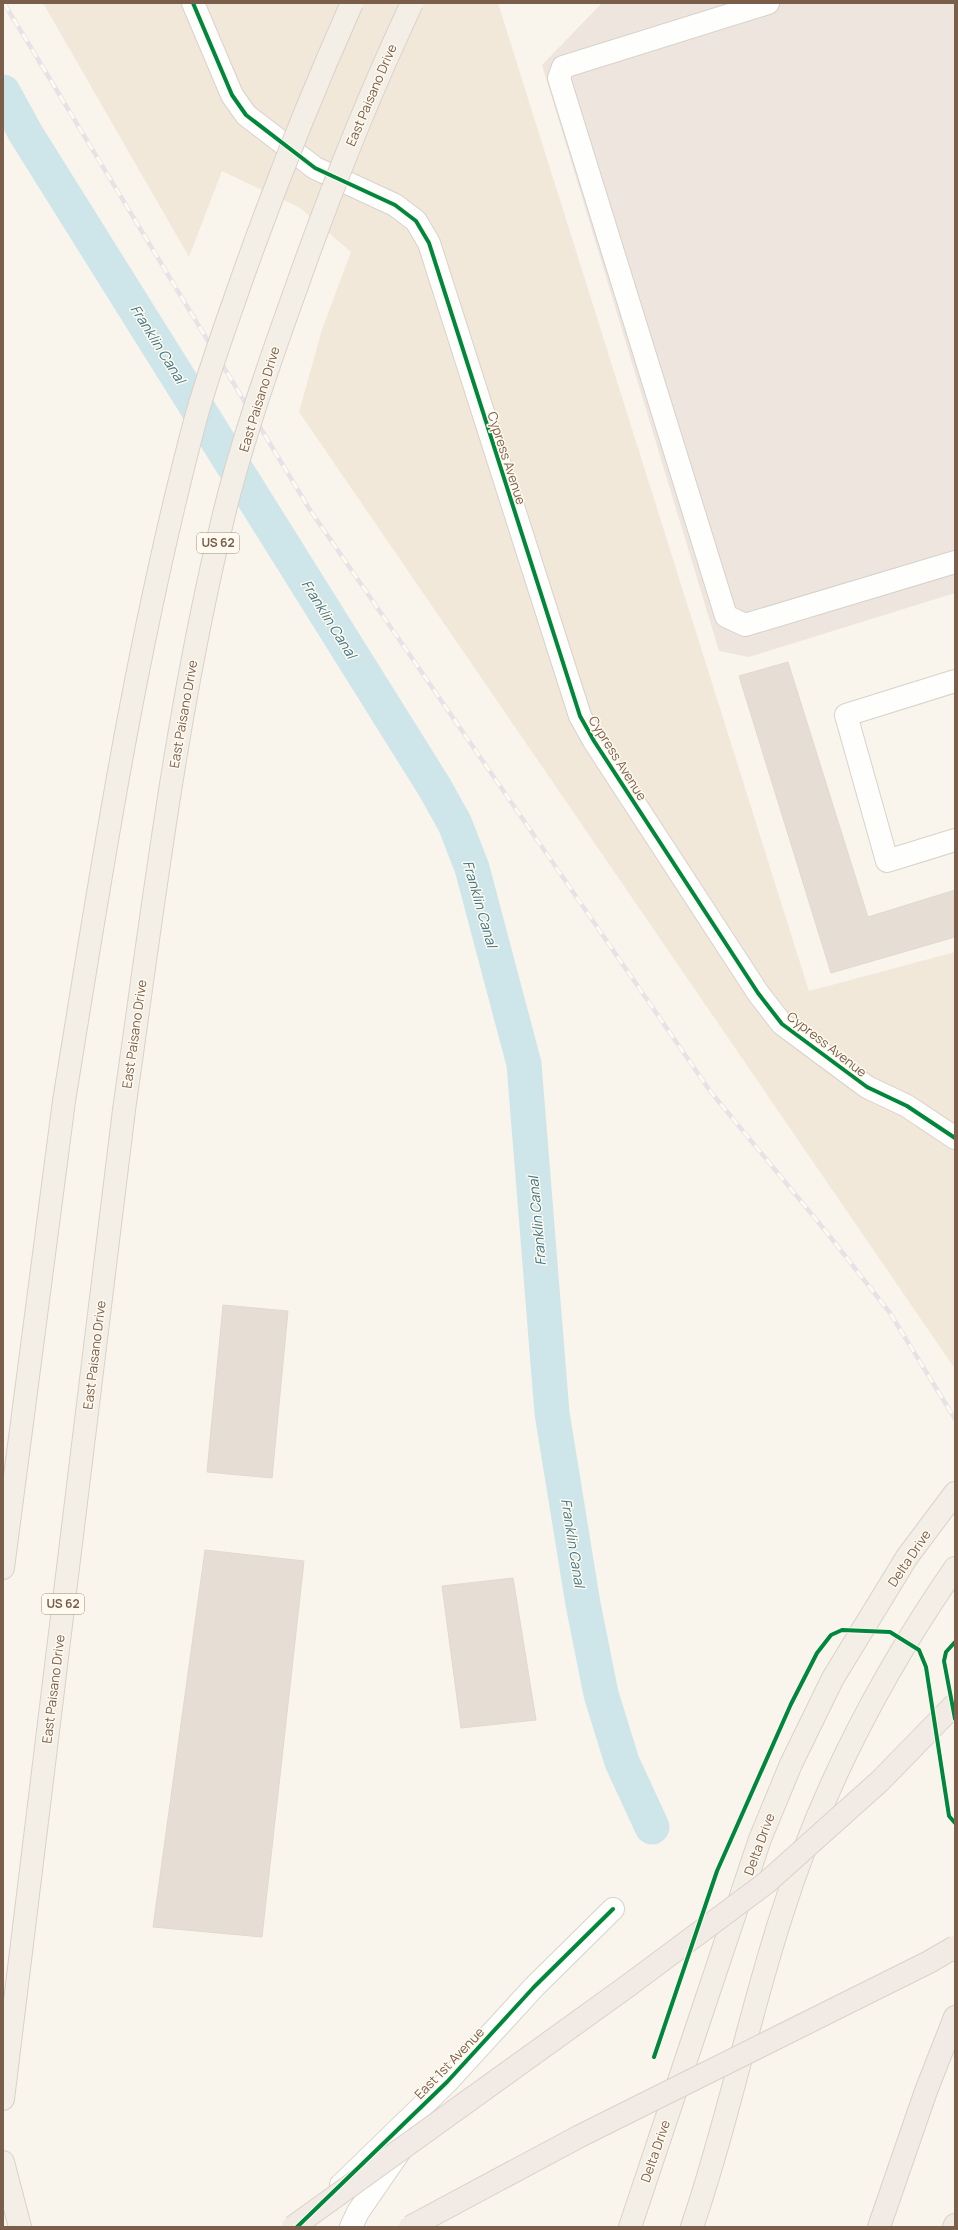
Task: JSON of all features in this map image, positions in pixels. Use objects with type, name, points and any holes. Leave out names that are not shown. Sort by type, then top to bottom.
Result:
[{"type":"highway","points":[[293,2227],[625,1988],[766,1883],[880,1781],[955,1704]]},
{"type":"highway","points":[[410,2227],[580,2136],[928,1962],[955,1947]]},
{"type":"highway","points":[[880,2227],[926,2091],[955,2017]]},
{"type":"main road","points":[[3,1568],[64,1101],[116,780],[158,576],[196,419],[220,342],[262,220],[352,3]]},
{"type":"main road","name":"East Paisano Drive","points":[[3,2099],[124,1110],[170,785],[198,634],[227,505],[266,373],[323,211],[376,80],[412,3]]},
{"type":"main road","name":"Delta Drive","points":[[630,2227],[760,1839],[790,1764],[833,1678],[907,1557],[955,1493]]},
{"type":"main road","points":[[692,2227],[713,2165],[781,1916],[818,1817],[869,1708],[900,1652],[955,1568]]},
{"type":"main road","points":[[3,2162],[20,2227]]},
{"type":"street","name":"Cypress Avenue","points":[[193,3],[232,95],[246,115],[314,168],[395,205],[416,221],[429,243],[580,716],[598,747],[758,993],[782,1024],[867,1087],[907,1106],[955,1138]]},
{"type":"street","points":[[768,3],[563,67],[559,78],[726,616],[745,625],[955,562]]},
{"type":"street","points":[[955,681],[846,715],[887,861],[955,840]]},
{"type":"street","name":"East 1st Avenue","points":[[296,2227],[447,2082],[534,1987],[613,1909]]},
{"type":"street","name":"East 1st Avenue","points":[[351,2227],[358,2212],[447,2082]]},
{"type":"shaded area","points":[[43,3],[498,3],[809,991],[955,952],[955,1369],[299,412],[322,329],[351,252],[300,208],[222,171],[189,257]]},
{"type":"shaded area","points":[[602,3],[955,3],[955,593],[749,657],[719,651],[542,65]]},
{"type":"building","points":[[788,662],[868,917],[955,890],[955,937],[831,973],[739,676]]},
{"type":"building","points":[[223,1305],[288,1311],[272,1478],[207,1472]]},
{"type":"building","points":[[205,1550],[304,1561],[262,1937],[153,1927]]},
{"type":"building","points":[[513,1578],[536,1720],[461,1728],[442,1586]]},
{"type":"waterway","name":"Franklin Canal","points":[[3,92],[26,134],[435,788],[455,824],[472,868],[524,1064],[552,1413],[583,1604],[601,1694],[622,1762],[652,1827]]},
{"type":"railway","points":[[4,3],[310,510],[710,1091],[828,1234],[890,1313],[955,1419]]},
{"type":"cycle path","points":[[193,3],[232,95],[246,115],[315,168],[395,205],[416,221],[429,243],[580,716],[594,741],[758,993],[782,1024],[867,1087],[907,1106],[955,1138]]},
{"type":"cycle path","points":[[654,2057],[717,1871],[791,1704],[817,1653],[831,1635],[842,1630],[890,1632],[919,1650],[926,1667],[949,1816],[955,1823]]},
{"type":"cycle path","points":[[955,1642],[946,1652],[944,1661],[955,1719]]},
{"type":"cycle path","points":[[297,2227],[447,2082],[534,1987],[613,1909]]}]
